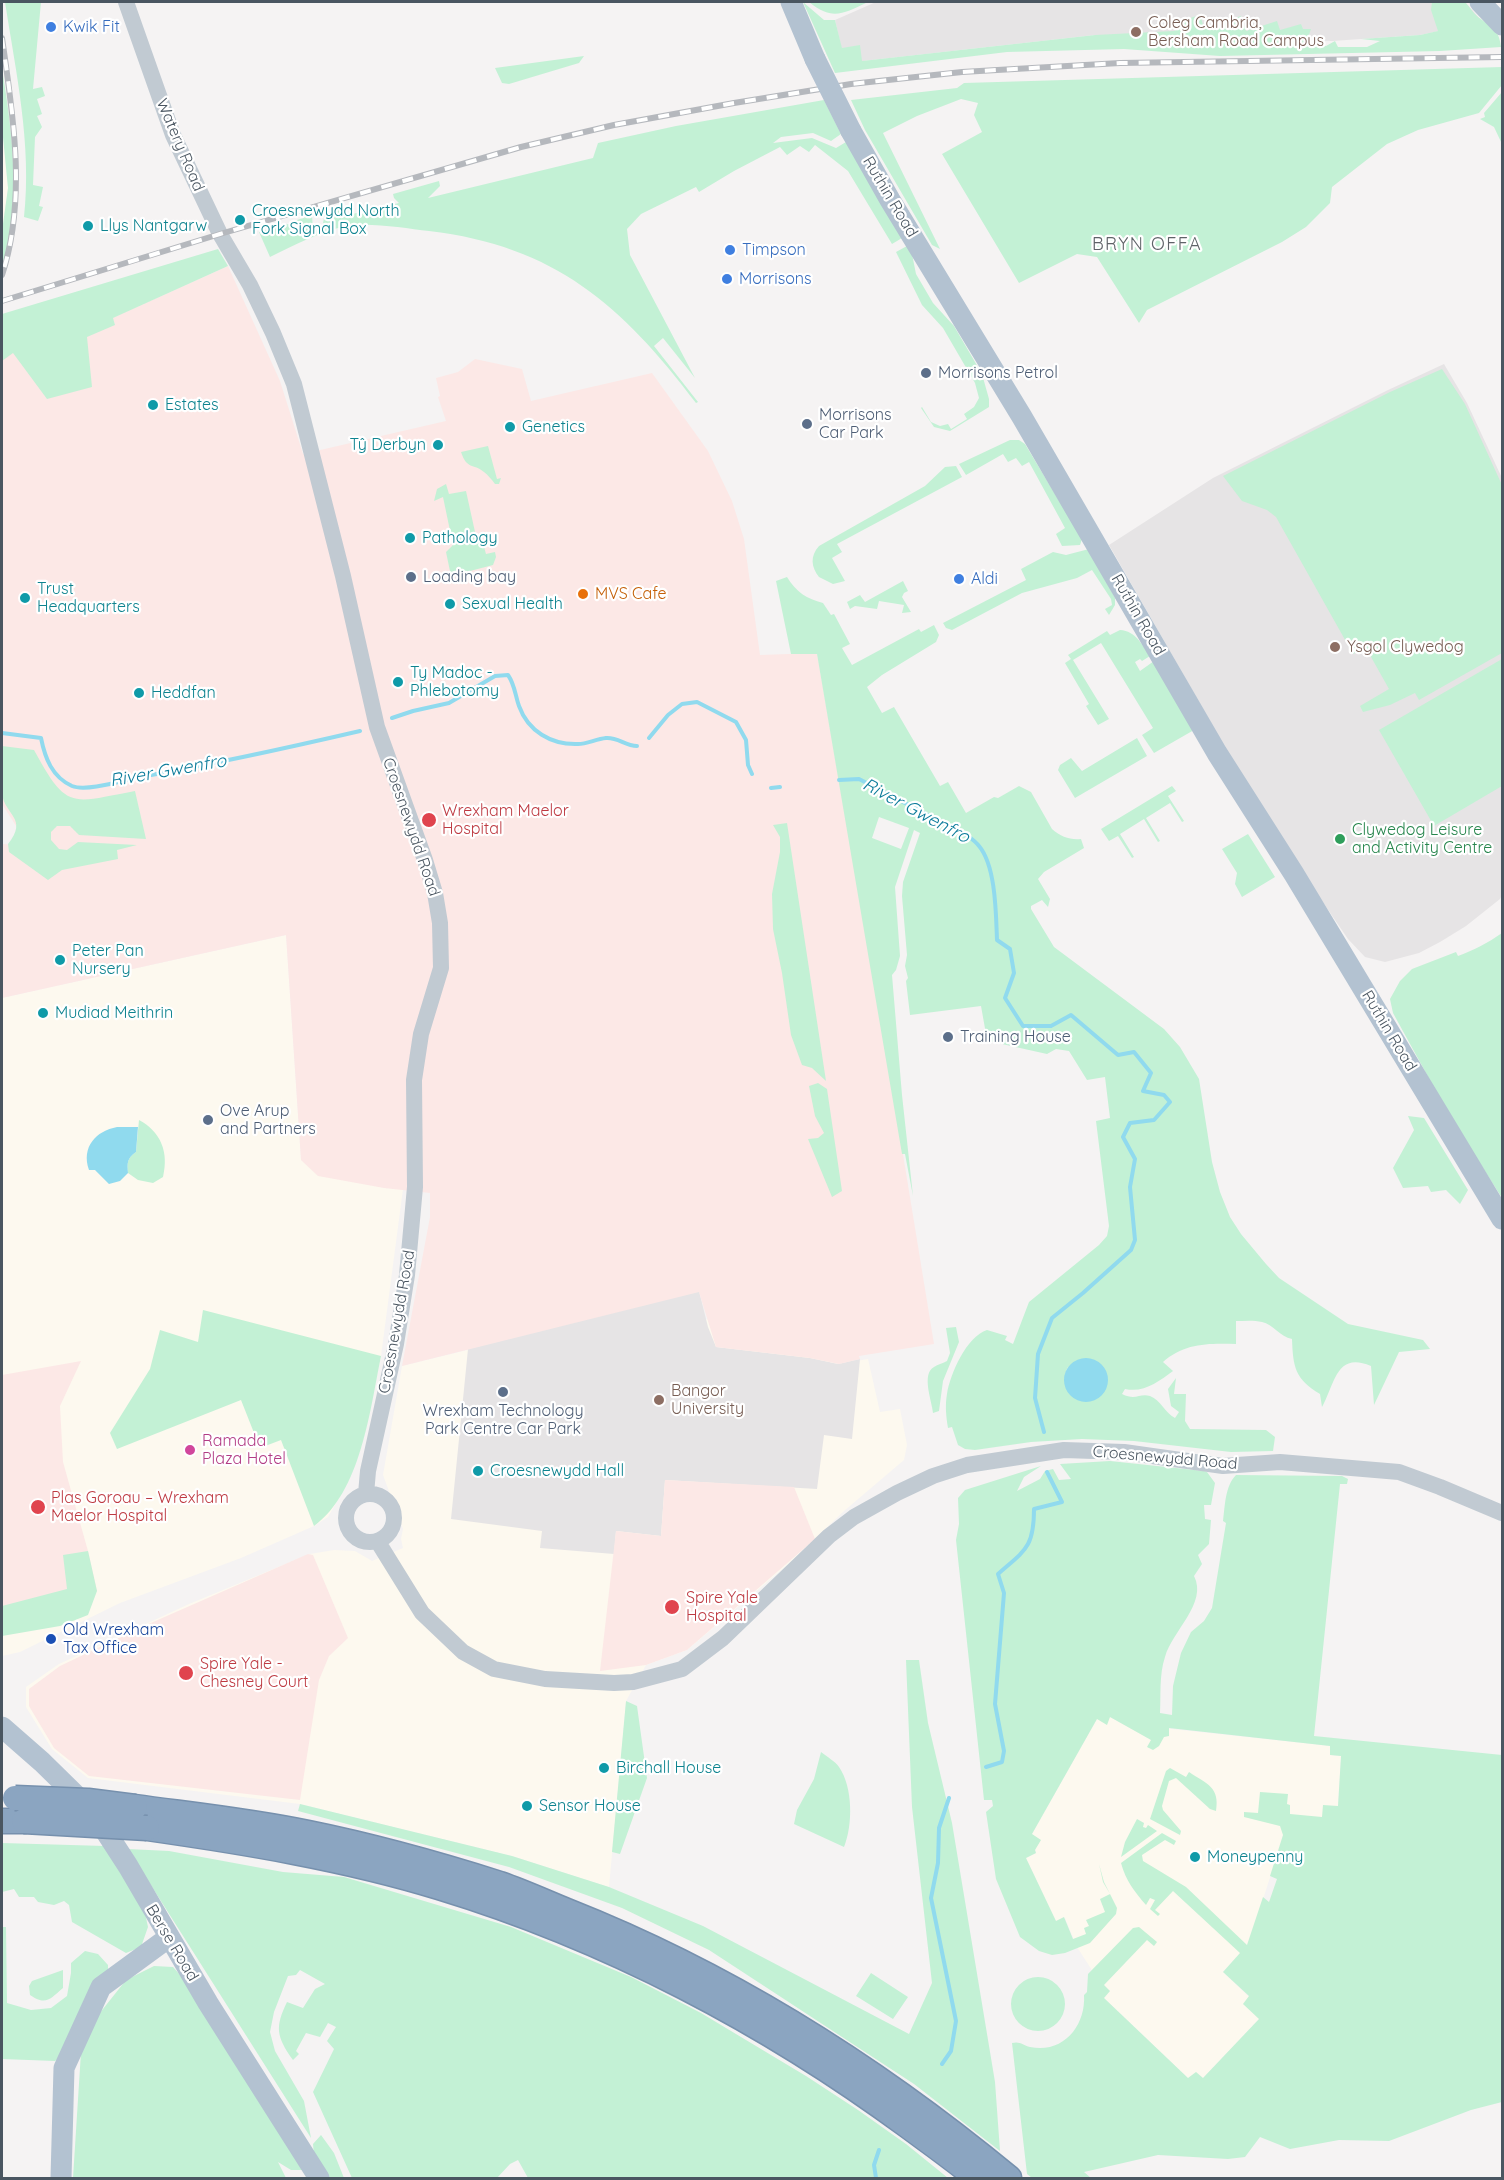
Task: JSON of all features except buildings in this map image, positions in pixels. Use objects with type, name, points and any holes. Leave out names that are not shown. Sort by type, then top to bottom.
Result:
[{"type":"highway","points":[[8,1798],[88,1801],[309,1833],[426,1862],[502,1885],[613,1929],[704,1972],[812,2034],[898,2091],[994,2175]]},
{"type":"highway","points":[[13,1821],[147,1828],[268,1846],[356,1865],[439,1887],[562,1932],[636,1963],[757,2025],[994,2175]]},
{"type":"main road","name":"Ruthin Road","points":[[791,2],[815,59],[851,131],[890,200],[1022,417],[1217,753],[1294,874],[1503,1219]]},
{"type":"main road","points":[[1480,2],[1503,25]]},
{"type":"main road","name":"Berse Road","points":[[2,1727],[93,1812],[128,1866],[168,1938],[319,2178]]},
{"type":"main road","points":[[61,2178],[64,2068],[101,1987],[168,1938]]},
{"type":"street","name":"Watery Road","points":[[126,2],[173,135],[220,234],[250,285],[273,333],[294,384],[303,414]]},
{"type":"street","name":"Croesnewydd Road","points":[[303,414],[377,728],[435,892],[441,923],[441,968],[421,1034],[415,1071],[415,1187],[407,1275],[396,1344],[368,1471],[366,1494]]},
{"type":"street","name":"Croesnewydd Road","points":[[378,1542],[422,1613],[463,1652],[473,1658],[494,1669],[545,1679],[614,1683],[633,1682],[682,1669],[723,1638],[829,1536],[854,1517],[878,1502],[933,1476],[967,1465],[1064,1450],[1124,1452],[1223,1466],[1280,1462],[1399,1472],[1503,1513]]},
{"type":"street","points":[[366,1494],[380,1496],[391,1506],[393,1512],[393,1527],[378,1542],[364,1542],[357,1539],[347,1528],[345,1521],[348,1507],[353,1501],[366,1494]]},
{"type":"shaded area","name":"Coleg Cambria, Bersham Road Campus","points":[[876,2],[1465,2],[1483,22],[1420,35],[1332,41],[1095,35],[845,63],[835,20]]},
{"type":"shaded area","points":[[2,127],[8,188],[2,231]]},
{"type":"shaded area","name":"Wrexham Maelor Hospital","points":[[228,266],[280,381],[303,454],[446,421],[438,397],[440,396],[436,378],[458,372],[475,359],[522,369],[531,401],[652,373],[708,451],[732,501],[744,539],[760,655],[817,653],[934,1344],[859,1356],[860,1359],[839,1364],[810,1358],[716,1347],[699,1292],[402,1366],[430,1217],[430,1193],[384,1188],[318,1176],[301,1160],[286,935],[2,998],[2,844],[29,846],[2,804],[2,346],[115,324],[112,318]]},
{"type":"shaded area","name":"Ysgol Clywedog","points":[[1444,364],[1467,403],[1502,478],[1502,895],[1466,926],[1440,942],[1419,953],[1385,962],[1365,957],[1348,939],[1305,876],[1226,749],[1109,545],[1213,478]]},
{"type":"shaded area","points":[[286,935],[301,1160],[384,1188],[403,1189],[381,1356],[362,1445],[348,1482],[328,1517],[314,1526],[241,1558],[120,1603],[20,1652],[2,1656],[2,998]]},
{"type":"shaded area","name":"Bangor University","points":[[699,1291],[708,1327],[716,1347],[810,1358],[838,1364],[860,1359],[852,1439],[824,1435],[817,1489],[665,1480],[661,1536],[616,1531],[614,1554],[540,1548],[542,1531],[451,1519],[468,1349]]},
{"type":"shaded area","points":[[659,1303],[838,1364],[868,1359],[880,1412],[900,1409],[907,1445],[904,1460],[844,1511],[787,1565],[687,1650],[646,1665],[626,1701],[609,1887],[512,1856],[300,1804],[88,1778],[52,1749],[26,1707],[26,1687],[59,1664],[189,1604],[310,1554],[334,1550],[355,1551],[372,1561],[403,1548],[401,1539],[403,1529],[383,1475],[402,1366]]},
{"type":"shaded area","name":"Plas Goroau – Wrexham Maelor Hospital","points":[[81,1361],[60,1406],[63,1462],[97,1591],[2,1620],[2,1375]]},
{"type":"shaded area","name":"Spire Yale Hospital","points":[[665,1480],[794,1487],[815,1539],[687,1650],[646,1665],[600,1671],[616,1531],[661,1536]]},
{"type":"shaded area","name":"Spire Yale - Chesney Court","points":[[308,1554],[313,1555],[348,1638],[329,1656],[319,1680],[300,1800],[89,1776],[54,1748],[29,1706],[29,1689],[60,1666],[144,1626]]},
{"type":"shaded area","points":[[1110,1717],[1152,1740],[1162,1728],[1331,1746],[1330,1755],[1341,1756],[1338,1806],[1322,1818],[1290,1815],[1249,1943],[1223,1972],[1249,1997],[1259,2019],[1203,2078],[1189,2079],[1104,1998],[1110,1991],[1097,1978],[1077,1947],[1065,1918],[1056,1922],[1026,1858],[1036,1853],[1032,1834],[1097,1719]]},
{"type":"green space","points":[[5,2],[41,2],[33,89],[42,87],[45,96],[37,99],[42,114],[37,116],[42,127],[35,137],[33,185],[43,187],[39,206],[43,207],[38,221],[24,217],[26,163],[24,136]]},
{"type":"green space","points":[[803,2],[824,20],[835,20],[842,48],[860,45],[862,61],[1095,35],[1174,31],[1197,16],[1201,18],[1204,28],[1241,16],[1246,31],[1277,21],[1280,30],[1301,24],[1303,29],[1311,29],[1305,46],[1326,46],[1335,41],[1338,47],[1367,47],[1380,41],[1361,39],[1420,35],[1438,31],[1431,10],[1432,2],[1465,2],[1476,15],[1494,29],[1499,36],[1501,47],[1440,51],[1220,56],[1124,49],[1007,52],[835,73]]},
{"type":"green space","points":[[809,2],[868,2],[851,10],[831,14]]},
{"type":"green space","points":[[584,56],[579,63],[509,84],[502,83],[495,68]]},
{"type":"green space","points":[[1502,67],[1502,85],[1479,113],[1418,130],[1387,144],[1332,187],[1330,203],[1306,227],[1282,242],[1147,310],[1139,323],[1097,257],[1077,254],[1019,283],[942,154],[982,132],[974,115],[978,103],[961,99],[917,116],[883,133],[940,249],[932,245],[865,130],[851,100],[957,88],[964,83]]},
{"type":"green space","points":[[2,69],[12,144],[13,194],[12,219],[2,268],[2,231],[8,188],[2,127]]},
{"type":"green space","points":[[1502,92],[1502,144],[1494,127],[1480,119],[1485,117],[1484,113]]},
{"type":"green space","points":[[824,100],[841,134],[831,141],[813,133],[781,137],[773,143],[812,138],[836,148],[846,142],[902,238],[892,244],[848,171],[815,145],[809,152],[800,146],[787,155],[780,147],[699,192],[696,187],[641,214],[627,229],[630,255],[695,378],[663,338],[654,346],[698,402],[696,403],[641,337],[612,309],[582,286],[549,266],[513,250],[474,239],[429,231],[355,225],[317,235],[270,257],[259,232],[293,224],[297,220],[312,215],[313,231],[322,228],[325,213],[341,208],[348,215],[399,203],[393,194],[439,181],[440,186],[428,198],[593,158],[598,143],[676,126]]},
{"type":"green space","points":[[907,246],[912,254],[916,274],[933,303],[954,326],[982,374],[989,399],[989,407],[950,431],[934,427],[921,408],[931,422],[940,426],[948,424],[951,429],[967,419],[964,414],[974,407],[979,398],[975,383],[943,328],[922,305],[896,252]]},
{"type":"green space","points":[[218,249],[228,266],[113,318],[115,325],[87,337],[92,387],[47,399],[13,353],[2,361],[2,314]]},
{"type":"green space","points":[[1442,369],[1465,404],[1502,485],[1502,653],[1419,700],[1415,693],[1390,705],[1363,712],[1360,706],[1389,689],[1366,648],[1353,654],[1276,517],[1267,510],[1242,501],[1223,476],[1390,392]]},
{"type":"green space","points":[[1010,440],[1019,440],[1025,444],[1082,539],[1080,545],[1062,546],[1056,534],[1065,528],[1029,462],[1022,466],[1016,458],[1008,462],[1003,454],[966,475],[959,464]]},
{"type":"green space","points":[[488,446],[497,479],[501,478],[499,484],[495,484],[480,469],[468,464],[461,452]]},
{"type":"green space","points":[[956,466],[962,477],[837,544],[842,552],[832,558],[845,581],[833,584],[819,577],[813,562],[814,554],[819,546],[925,486],[945,467]]},
{"type":"green space","points":[[446,484],[449,494],[466,491],[477,541],[483,543],[486,554],[495,552],[493,565],[451,576],[446,552],[453,545],[443,497],[434,501],[437,489]]},
{"type":"green space","points":[[1089,549],[1115,598],[1115,605],[1109,615],[1105,609],[1112,605],[1111,599],[1092,570],[1077,578],[1022,593],[952,630],[946,628],[943,623],[1026,580],[1021,569],[1053,552],[1066,555]]},
{"type":"green space","points":[[787,577],[802,594],[823,603],[831,615],[834,614],[850,644],[842,648],[852,665],[919,629],[921,632],[934,625],[939,635],[936,642],[882,675],[867,687],[882,713],[894,707],[940,786],[948,782],[966,813],[1019,786],[1031,792],[1052,829],[1066,837],[1081,839],[1084,848],[1044,872],[1038,879],[1050,899],[1048,907],[1042,900],[1031,906],[1031,909],[1054,947],[1164,1029],[1180,1047],[1199,1079],[1212,1162],[1220,1192],[1230,1217],[1266,1264],[1279,1278],[1348,1324],[1423,1340],[1430,1349],[1399,1352],[1374,1405],[1371,1366],[1350,1363],[1344,1366],[1338,1372],[1322,1407],[1320,1394],[1305,1383],[1297,1371],[1292,1339],[1266,1323],[1236,1321],[1236,1344],[1207,1344],[1179,1351],[1163,1362],[1173,1371],[1150,1386],[1132,1390],[1125,1389],[1122,1394],[1131,1397],[1150,1396],[1175,1418],[1179,1412],[1171,1406],[1168,1389],[1176,1378],[1174,1394],[1186,1394],[1185,1421],[1190,1429],[1266,1430],[1275,1437],[1273,1451],[1231,1452],[1134,1441],[1082,1439],[1031,1442],[975,1450],[965,1449],[958,1445],[952,1427],[948,1428],[946,1402],[952,1376],[966,1348],[987,1330],[1007,1336],[1005,1340],[1013,1344],[1029,1302],[1107,1236],[1109,1226],[1096,1121],[1110,1118],[1105,1077],[1087,1080],[1069,1051],[1056,1049],[1047,1054],[984,1040],[983,1036],[986,1034],[981,1006],[910,1015],[902,896],[903,882],[920,833],[914,830],[895,887],[900,956],[892,975],[913,1196],[905,1154],[902,1154],[817,654],[791,654],[776,581]],"holes":[[[879,817],[909,828],[901,849],[872,838]],[[1068,1367],[1095,1399],[1080,1400],[1070,1393],[1065,1381]]]},
{"type":"green space","points":[[903,581],[908,591],[902,597],[911,612],[902,613],[904,605],[879,601],[877,609],[855,606],[850,609],[847,602],[860,595],[865,602]]},
{"type":"green space","points":[[1120,630],[1130,633],[1141,643],[1150,656],[1135,662],[1140,671],[1154,661],[1194,730],[1154,753],[1142,735],[1153,728],[1101,643],[1073,660],[1109,719],[1098,725],[1086,706],[1089,704],[1065,663],[1071,659],[1068,655],[1107,631],[1110,635]]},
{"type":"green space","points":[[1502,659],[1502,786],[1434,826],[1379,730]]},
{"type":"green space","points":[[1137,738],[1147,756],[1075,798],[1058,770],[1060,765],[1071,758],[1082,771]]},
{"type":"green space","points":[[2,746],[34,750],[55,784],[73,798],[97,798],[135,791],[146,839],[79,835],[70,826],[57,826],[51,832],[51,840],[59,849],[67,850],[78,842],[137,845],[117,850],[118,859],[62,870],[48,880],[9,852],[8,844],[14,835],[16,822],[2,793]]},
{"type":"green space","points":[[1172,786],[1176,791],[1168,796],[1184,821],[1182,822],[1170,803],[1146,818],[1160,841],[1158,842],[1144,819],[1120,834],[1134,857],[1132,858],[1118,836],[1109,841],[1101,829]]},
{"type":"green space","points":[[787,823],[826,1081],[812,1068],[802,1065],[791,1035],[773,929],[772,894],[780,852],[780,837],[773,825]]},
{"type":"green space","points":[[1248,834],[1275,877],[1242,897],[1235,884],[1237,873],[1222,849]]},
{"type":"green space","points":[[1502,933],[1502,1198],[1448,1113],[1393,1013],[1390,999],[1400,981],[1412,969],[1456,952],[1458,956],[1464,954]]},
{"type":"green space","points":[[818,1083],[827,1089],[842,1191],[832,1197],[808,1139],[818,1138],[824,1133],[815,1116],[809,1086]]},
{"type":"green space","points":[[1408,1116],[1424,1118],[1468,1190],[1460,1204],[1446,1190],[1431,1192],[1428,1186],[1403,1188],[1393,1168],[1414,1130]]},
{"type":"green space","points":[[139,1120],[153,1130],[164,1151],[163,1177],[153,1183],[138,1180],[128,1173],[128,1161],[136,1152]]},
{"type":"green space","points":[[203,1310],[381,1356],[367,1425],[353,1472],[343,1493],[330,1511],[314,1526],[281,1440],[260,1448],[241,1400],[117,1449],[110,1433],[150,1369],[160,1330],[198,1342]]},
{"type":"green space","points":[[956,1327],[959,1342],[943,1381],[939,1411],[933,1413],[928,1375],[934,1367],[947,1361],[950,1353],[946,1328]]},
{"type":"green space","points":[[1110,1461],[1204,1471],[1215,1483],[1211,1505],[1204,1505],[1205,1519],[1211,1520],[1209,1544],[1198,1555],[1202,1564],[1194,1576],[1197,1586],[1193,1607],[1169,1647],[1163,1664],[1160,1713],[1172,1715],[1173,1686],[1181,1653],[1191,1632],[1204,1621],[1212,1608],[1226,1523],[1223,1521],[1225,1503],[1232,1480],[1236,1475],[1342,1476],[1348,1479],[1347,1484],[1340,1484],[1314,1736],[1502,1755],[1502,2102],[1471,2110],[1389,2141],[1339,2140],[1290,2149],[1260,2137],[1245,2157],[1228,2159],[1158,2155],[1084,2172],[1091,2178],[1032,2178],[1027,2174],[1012,2043],[1042,2048],[1062,2042],[1070,2035],[1081,2017],[1084,1995],[1087,1992],[1088,1974],[1133,1928],[1139,1927],[1157,1942],[1154,1946],[1147,1940],[1104,1985],[1110,1991],[1104,1998],[1188,2078],[1196,2072],[1203,2078],[1259,2019],[1243,2004],[1249,1996],[1223,1972],[1240,1953],[1173,1891],[1155,1910],[1160,1914],[1158,1916],[1150,1909],[1155,1900],[1150,1898],[1146,1905],[1131,1886],[1121,1863],[1162,1833],[1176,1841],[1174,1845],[1165,1840],[1142,1855],[1143,1861],[1186,1887],[1247,1945],[1263,1897],[1269,1902],[1277,1879],[1270,1876],[1283,1835],[1280,1826],[1244,1817],[1244,1812],[1258,1813],[1260,1792],[1288,1794],[1287,1804],[1290,1805],[1290,1814],[1322,1817],[1323,1805],[1338,1806],[1341,1756],[1330,1755],[1330,1746],[1169,1728],[1169,1736],[1164,1737],[1159,1746],[1153,1750],[1147,1747],[1151,1740],[1110,1717],[1107,1725],[1097,1719],[1032,1834],[1041,1840],[1035,1850],[1036,1853],[1026,1858],[1056,1921],[1064,1917],[1073,1939],[1086,1934],[1084,1928],[1089,1926],[1086,1920],[1105,1912],[1100,1899],[1110,1894],[1117,1908],[1116,1914],[1090,1943],[1065,1953],[1052,1955],[1039,1951],[1020,1937],[996,1879],[986,1812],[993,1806],[992,1800],[984,1800],[956,1540],[959,1524],[958,1498],[965,1490],[1041,1466],[1024,1477],[1017,1491],[1040,1479],[1045,1471],[1053,1469],[1059,1480],[1071,1479],[1060,1464]]},
{"type":"green space","points":[[88,1551],[97,1591],[88,1615],[60,1626],[2,1636],[2,1606],[67,1589],[63,1555]]},
{"type":"green space","points":[[906,1660],[919,1660],[928,1723],[952,1823],[995,2082],[1000,2151],[914,2084],[709,1950],[622,1908],[509,1867],[298,1811],[300,1804],[512,1856],[609,1887],[703,1926],[909,2034],[932,1983],[912,1807]]},
{"type":"green space","points":[[626,1701],[637,1706],[647,1778],[620,1854],[612,1852]]},
{"type":"green space","points":[[821,1752],[837,1765],[847,1785],[850,1817],[844,1847],[794,1824],[797,1810],[814,1779]]},
{"type":"green space","points":[[1170,1768],[1186,1777],[1189,1772],[1207,1783],[1216,1796],[1216,1811],[1210,1809],[1176,1778],[1169,1781],[1162,1806],[1181,1831],[1180,1835],[1150,1819],[1166,1771]]},
{"type":"green space","points":[[1137,1819],[1144,1823],[1143,1827],[1146,1828],[1148,1825],[1157,1831],[1121,1857],[1125,1842]]},
{"type":"green space","points":[[2,1843],[105,1846],[145,1913],[148,1927],[141,1947],[126,1953],[72,1922],[69,1905],[64,1901],[54,1905],[38,1902],[34,1897],[19,1897],[14,1889],[2,1892]]},
{"type":"green space","points":[[128,1849],[169,1851],[283,1872],[344,1877],[511,1927],[631,1977],[701,2013],[858,2110],[906,2144],[948,2178],[528,2178],[518,2160],[510,2164],[497,2178],[352,2178],[313,2092],[334,2049],[327,2041],[336,2027],[328,2023],[320,2037],[306,2033],[296,2051],[299,2054],[293,2060],[280,2038],[279,2031],[280,2018],[287,2002],[303,2008],[315,1989],[325,1984],[300,1970],[296,1975],[288,1976],[274,2012],[270,2032],[275,2051],[304,2101],[311,2138]]},
{"type":"green space","points":[[2,1927],[6,1927],[7,2003],[31,2010],[51,2008],[67,1996],[71,1963],[85,1951],[98,1954],[108,1965],[108,1978],[61,2057],[55,2061],[2,2059]]},
{"type":"green space","points":[[154,1966],[173,1967],[190,1986],[305,2170],[291,2170],[278,2162],[286,2178],[73,2178],[81,2052],[99,2014],[126,1980]]},
{"type":"green space","points":[[63,1970],[63,1988],[55,1995],[44,2001],[30,1995],[29,1986],[32,1981]]},
{"type":"green space","points":[[871,1973],[908,1997],[893,2019],[856,1996]]},
{"type":"green space","points":[[1033,1977],[1043,1977],[1053,1981],[1061,1989],[1065,2004],[1061,2019],[1053,2027],[1043,2031],[1033,2031],[1023,2027],[1015,2019],[1011,2009],[1011,1999],[1015,1989],[1023,1981]]},
{"type":"green space","points":[[321,2135],[334,2153],[344,2178],[322,2178],[315,2166],[313,2144]]},
{"type":"water","points":[[117,1127],[138,1127],[136,1152],[128,1161],[128,1173],[120,1181],[109,1184],[95,1170],[89,1170],[87,1154],[92,1141],[97,1136]]},
{"type":"water","points":[[1086,1358],[1101,1365],[1108,1380],[1101,1395],[1086,1402],[1071,1395],[1064,1380],[1071,1365]]},
{"type":"waterway","name":"River Gwenfro","points":[[392,718],[449,703],[495,676],[508,675],[523,715],[528,723],[542,735],[568,744],[581,744],[610,738],[637,746]]},
{"type":"waterway","name":"River Gwenfro","points":[[649,738],[668,715],[682,704],[697,702],[736,722],[746,740],[748,765],[752,774]]},
{"type":"waterway","name":"River Gwenfro","points":[[2,733],[41,738],[47,760],[59,778],[72,786],[87,788],[278,750],[360,731]]},
{"type":"waterway","name":"River Gwenfro","points":[[839,780],[859,779],[968,836],[975,842],[985,855],[992,878],[997,940],[1010,949],[1014,973],[1005,998],[1023,1026],[1051,1026],[1071,1015],[1118,1055],[1134,1052],[1151,1073],[1143,1091],[1164,1095],[1170,1102],[1154,1120],[1130,1123],[1123,1137],[1135,1159],[1130,1187],[1135,1240],[1131,1250],[1052,1318],[1038,1354],[1035,1398],[1044,1432]]},
{"type":"waterway","name":"River Gwenfro","points":[[771,788],[780,787]]},
{"type":"waterway","name":"River Gwenfro","points":[[986,1767],[1002,1762],[1004,1751],[995,1704],[1004,1593],[998,1574],[1021,1553],[1030,1540],[1034,1509],[1062,1502],[1047,1472]]},
{"type":"waterway","name":"River Gwenfro","points":[[942,2064],[951,2051],[956,2021],[931,1898],[938,1863],[939,1828],[949,1798]]},
{"type":"waterway","name":"River Gwenfro","points":[[876,2178],[874,2165],[879,2150]]},
{"type":"railway","points":[[2,38],[13,126],[16,187],[10,246],[2,275]]},
{"type":"railway","points":[[2,301],[220,234],[521,147],[614,125],[734,103],[851,84],[962,72],[1120,63],[1502,57]]},
{"type":"place","name":"Kwik Fit","points":[[51,27]]},
{"type":"place","name":"Coleg Cambria, Bersham Road Campus","points":[[1136,32]]},
{"type":"place","name":"Croesnewydd North Fork Signal Box","points":[[240,220]]},
{"type":"place","name":"Llys Nantgarw","points":[[88,226]]},
{"type":"place","name":"Timpson","points":[[730,250]]},
{"type":"place","name":"Morrisons","points":[[727,279]]},
{"type":"place","name":"Morrisons Petrol","points":[[926,373]]},
{"type":"place","name":"Estates","points":[[153,405]]},
{"type":"place","name":"Morrisons Car Park","points":[[807,424]]},
{"type":"place","name":"Genetics","points":[[510,427]]},
{"type":"place","name":"Tŷ Derbyn","points":[[438,445]]},
{"type":"place","name":"Pathology","points":[[410,538]]},
{"type":"place","name":"Loading bay","points":[[411,577]]},
{"type":"place","name":"Aldi","points":[[959,579]]},
{"type":"place","name":"MVS Cafe","points":[[583,594]]},
{"type":"place","name":"Trust Headquarters","points":[[25,598]]},
{"type":"place","name":"Sexual Health","points":[[450,604]]},
{"type":"place","name":"Ysgol Clywedog","points":[[1335,647]]},
{"type":"place","name":"Ty Madoc - Phlebotomy","points":[[398,682]]},
{"type":"place","name":"Heddfan","points":[[139,693]]},
{"type":"place","name":"Wrexham Maelor Hospital","points":[[429,820]]},
{"type":"place","name":"Clywedog Leisure and Activity Centre","points":[[1340,839]]},
{"type":"place","name":"Peter Pan Nursery","points":[[60,960]]},
{"type":"place","name":"Mudiad Meithrin","points":[[43,1013]]},
{"type":"place","name":"Training House","points":[[948,1037]]},
{"type":"place","name":"Ove Arup and Partners","points":[[208,1120]]},
{"type":"place","name":"Wrexham Technology Park Centre Car Park","points":[[503,1392]]},
{"type":"place","name":"Bangor University","points":[[659,1400]]},
{"type":"place","name":"Ramada Plaza Hotel","points":[[190,1450]]},
{"type":"place","name":"Croesnewydd Hall","points":[[478,1471]]},
{"type":"place","name":"Plas Goroau – Wrexham Maelor Hospital","points":[[38,1507]]},
{"type":"place","name":"Spire Yale Hospital","points":[[672,1607]]},
{"type":"place","name":"Old Wrexham Tax Office","points":[[51,1639]]},
{"type":"place","name":"Spire Yale - Chesney Court","points":[[186,1673]]},
{"type":"place","name":"Birchall House","points":[[604,1768]]},
{"type":"place","name":"Sensor House","points":[[527,1806]]},
{"type":"place","name":"Moneypenny","points":[[1195,1857]]},
{"type":"district","name":"BRYN OFFA","points":[[1147,245]]}]
